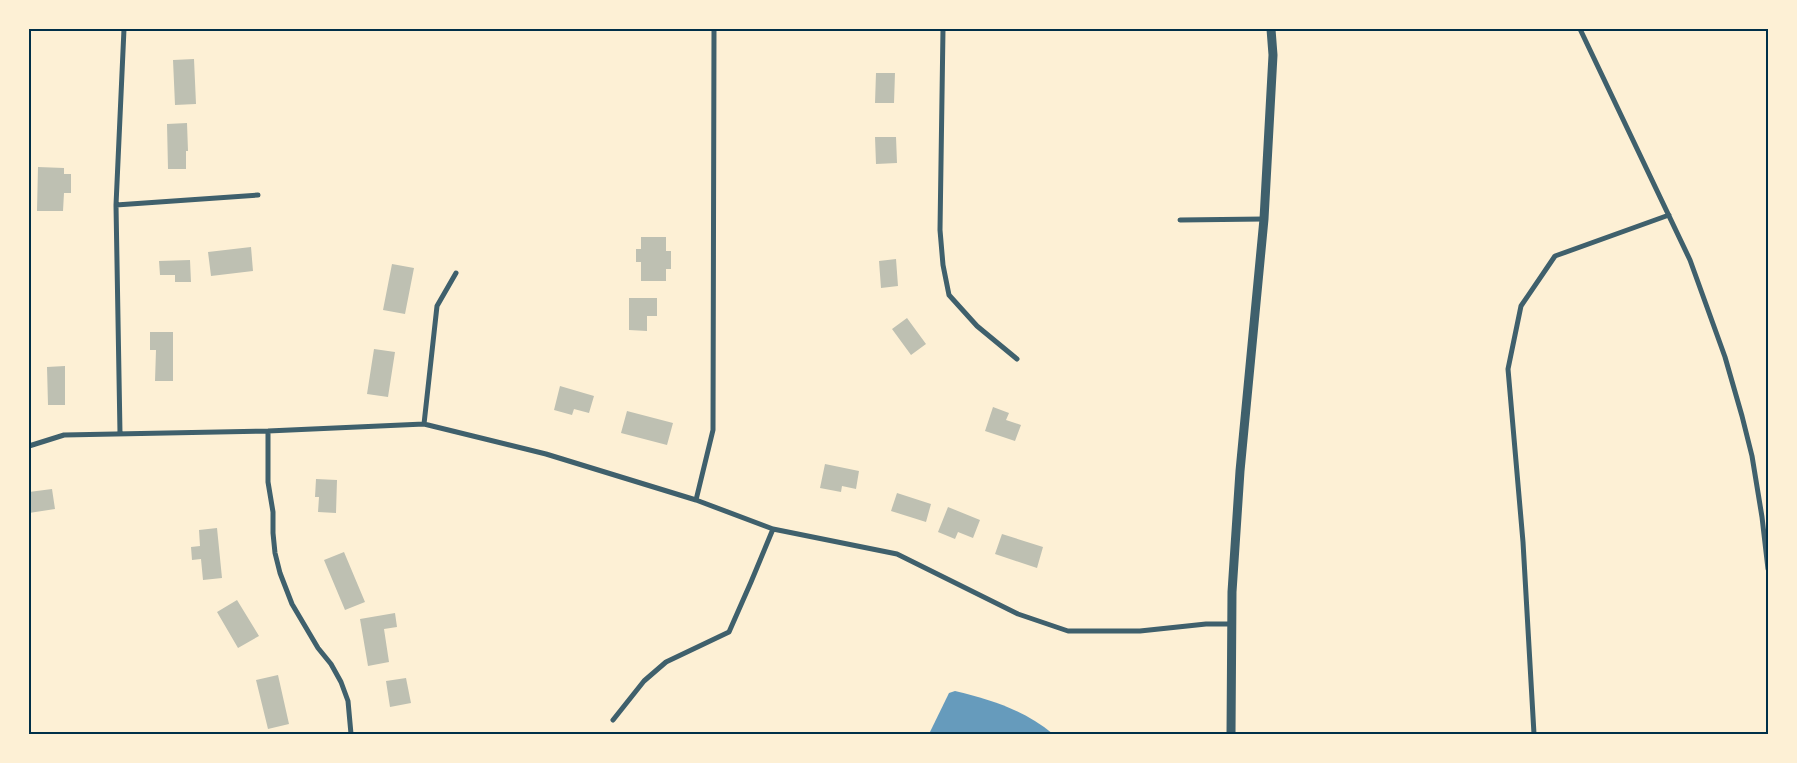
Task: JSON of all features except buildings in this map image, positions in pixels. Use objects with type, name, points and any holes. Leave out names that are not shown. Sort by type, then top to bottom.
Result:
[{"type":"street","points":[[120,433],[116,205],[124,29]]},
{"type":"street","points":[[696,500],[713,430],[714,29]]},
{"type":"street","points":[[943,29],[940,230],[943,266],[949,294],[977,326],[1016,359]]},
{"type":"street","points":[[1231,734],[1232,592],[1240,471],[1264,219],[1273,55],[1271,29]]},
{"type":"street","points":[[1580,29],[1690,260],[1724,357],[1752,456],[1768,569]]},
{"type":"street","points":[[116,205],[258,195]]},
{"type":"street","points":[[1534,734],[1523,542],[1508,369],[1521,306],[1556,256],[1669,215]]},
{"type":"street","points":[[1180,220],[1264,219]]},
{"type":"street","points":[[424,424],[437,306],[456,273]]},
{"type":"street","points":[[29,446],[64,435],[268,431],[424,424],[546,454],[696,500],[773,528],[897,554],[1018,614],[1068,632],[1140,631],[1206,624],[1231,624]]},
{"type":"street","points":[[268,431],[268,482],[273,512],[275,554],[280,574],[292,604],[341,682],[348,701],[352,734]]},
{"type":"street","points":[[613,720],[644,681],[666,662],[728,632],[752,582],[773,528]]},
{"type":"water","points":[[955,691],[982,698],[1019,712],[1053,734],[929,734],[949,693]]}]
